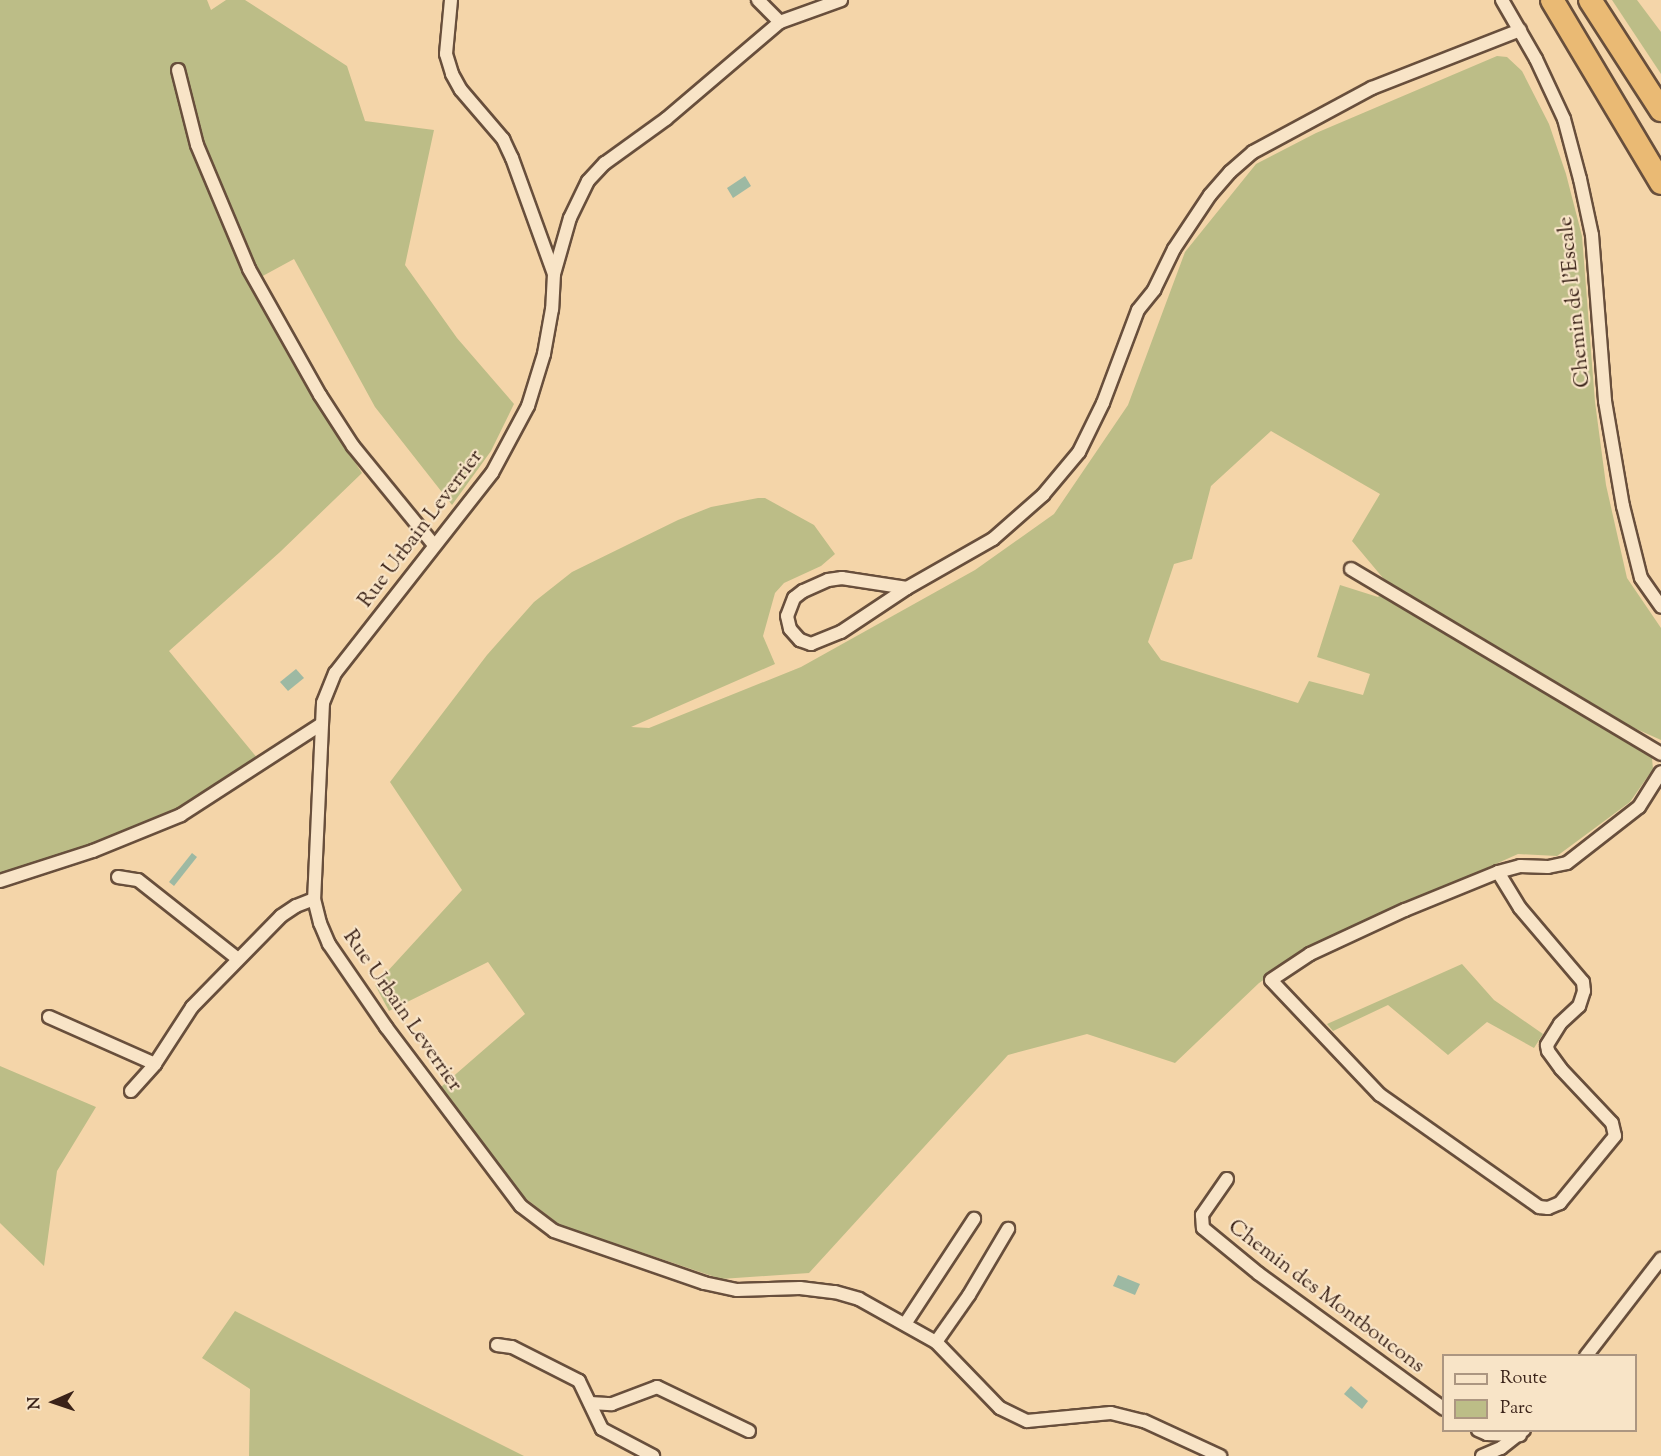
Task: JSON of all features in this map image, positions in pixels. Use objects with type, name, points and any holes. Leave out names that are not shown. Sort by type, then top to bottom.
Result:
[{"type":"highway","points":[[1552,0],[1661,183]]},
{"type":"highway","points":[[1590,0],[1661,110]]},
{"type":"street","name":"Rue Urbain Leverrier","points":[[451,0],[446,54],[452,74],[461,90],[503,139],[554,274],[552,309],[544,354],[528,406],[492,473],[334,673],[322,703],[314,899],[329,944],[386,1028],[521,1206],[554,1231],[704,1283],[737,1290],[800,1288],[835,1292],[859,1299],[936,1342],[1000,1408],[1028,1421],[1111,1413],[1144,1421],[1220,1456]]},
{"type":"street","points":[[758,0],[780,22]]},
{"type":"street","points":[[554,274],[570,218],[588,181],[605,163],[666,119],[780,22],[841,0]]},
{"type":"street","name":"Chemin de l'Escale","points":[[1502,0],[1520,30],[1564,119],[1580,179],[1592,235],[1605,401],[1623,506],[1641,578],[1661,608]]},
{"type":"street","points":[[908,588],[842,578],[828,580],[802,591],[794,598],[787,616],[790,629],[800,640],[817,643],[841,632],[908,588],[993,539],[1042,495],[1079,452],[1103,403],[1138,310],[1154,290],[1174,249],[1210,195],[1230,172],[1253,152],[1372,88],[1520,30]]},
{"type":"street","points":[[178,70],[197,145],[249,269],[315,386],[353,446],[434,545]]},
{"type":"street","points":[[1351,569],[1645,742],[1661,754]]},
{"type":"street","points":[[0,881],[93,851],[181,815],[320,725]]},
{"type":"street","points":[[1498,872],[1520,908],[1584,982],[1584,992],[1579,1006],[1560,1024],[1547,1045],[1548,1052],[1611,1123],[1616,1136],[1560,1203],[1548,1208],[1539,1207],[1380,1095],[1271,980],[1310,954],[1405,910],[1498,872],[1520,866],[1548,867],[1567,863],[1639,807],[1661,772]]},
{"type":"street","points":[[118,877],[138,880],[238,959]]},
{"type":"street","points":[[131,1091],[155,1064],[192,1006],[281,916],[296,906],[314,899]]},
{"type":"street","points":[[49,1017],[155,1064]]},
{"type":"street","name":"Chemin des Montboucons","points":[[1227,1179],[1202,1215],[1203,1228],[1259,1274],[1442,1408]]},
{"type":"street","points":[[905,1324],[974,1219]]},
{"type":"street","points":[[936,1342],[969,1295],[1008,1229]]},
{"type":"street","points":[[1588,1354],[1661,1259]]},
{"type":"street","points":[[497,1345],[512,1347],[579,1381],[602,1429],[653,1456]]},
{"type":"street","points":[[590,1403],[612,1404],[657,1387],[749,1431]]},
{"type":"street","points":[[1481,1432],[1487,1434],[1522,1433]]},
{"type":"street","points":[[1482,1456],[1501,1448],[1522,1433]]},
{"type":"green space","points":[[0,0],[207,0],[211,10],[226,0],[245,0],[347,66],[365,121],[434,130],[405,265],[457,338],[514,404],[491,451],[452,505],[375,407],[294,259],[248,284],[303,382],[362,473],[280,552],[169,651],[263,765],[191,816],[116,850],[0,886]]},
{"type":"green space","points":[[1612,0],[1637,0],[1661,32],[1661,74]]},
{"type":"green space","points":[[1497,56],[1507,57],[1522,71],[1549,124],[1566,174],[1582,236],[1595,402],[1606,485],[1627,578],[1661,628],[1661,740],[1614,719],[1465,630],[1386,588],[1388,584],[1352,541],[1380,494],[1271,431],[1211,486],[1192,559],[1174,564],[1148,642],[1161,660],[1298,703],[1309,681],[1363,695],[1370,674],[1317,657],[1340,585],[1378,597],[1382,593],[1645,748],[1652,758],[1653,769],[1630,802],[1557,856],[1518,854],[1315,945],[1259,983],[1175,1063],[1087,1034],[1008,1055],[809,1273],[721,1279],[560,1225],[524,1197],[441,1087],[525,1014],[488,962],[389,1011],[375,985],[462,890],[390,782],[487,655],[534,602],[572,572],[678,520],[711,507],[758,498],[765,498],[814,525],[835,554],[821,566],[784,583],[775,593],[763,636],[775,664],[631,727],[649,728],[801,667],[975,570],[1054,514],[1128,405],[1185,252],[1256,164],[1316,133]]},
{"type":"green space","points":[[1462,964],[1494,1000],[1543,1034],[1534,1048],[1487,1022],[1448,1055],[1388,1005],[1333,1031],[1327,1024]]},
{"type":"green space","points":[[0,1066],[96,1107],[57,1171],[44,1266],[0,1223]]},
{"type":"green space","points":[[235,1311],[524,1456],[249,1456],[250,1389],[202,1358]]},
{"type":"shaded area","points":[[745,176],[751,186],[733,198],[727,188]]},
{"type":"shaded area","points":[[296,669],[304,678],[288,691],[280,682]]},
{"type":"shaded area","points":[[192,853],[197,857],[174,886],[169,882]]},
{"type":"shaded area","points":[[1118,1275],[1140,1284],[1135,1295],[1113,1286]]},
{"type":"shaded area","points":[[1351,1386],[1368,1401],[1362,1409],[1344,1394]]}]
